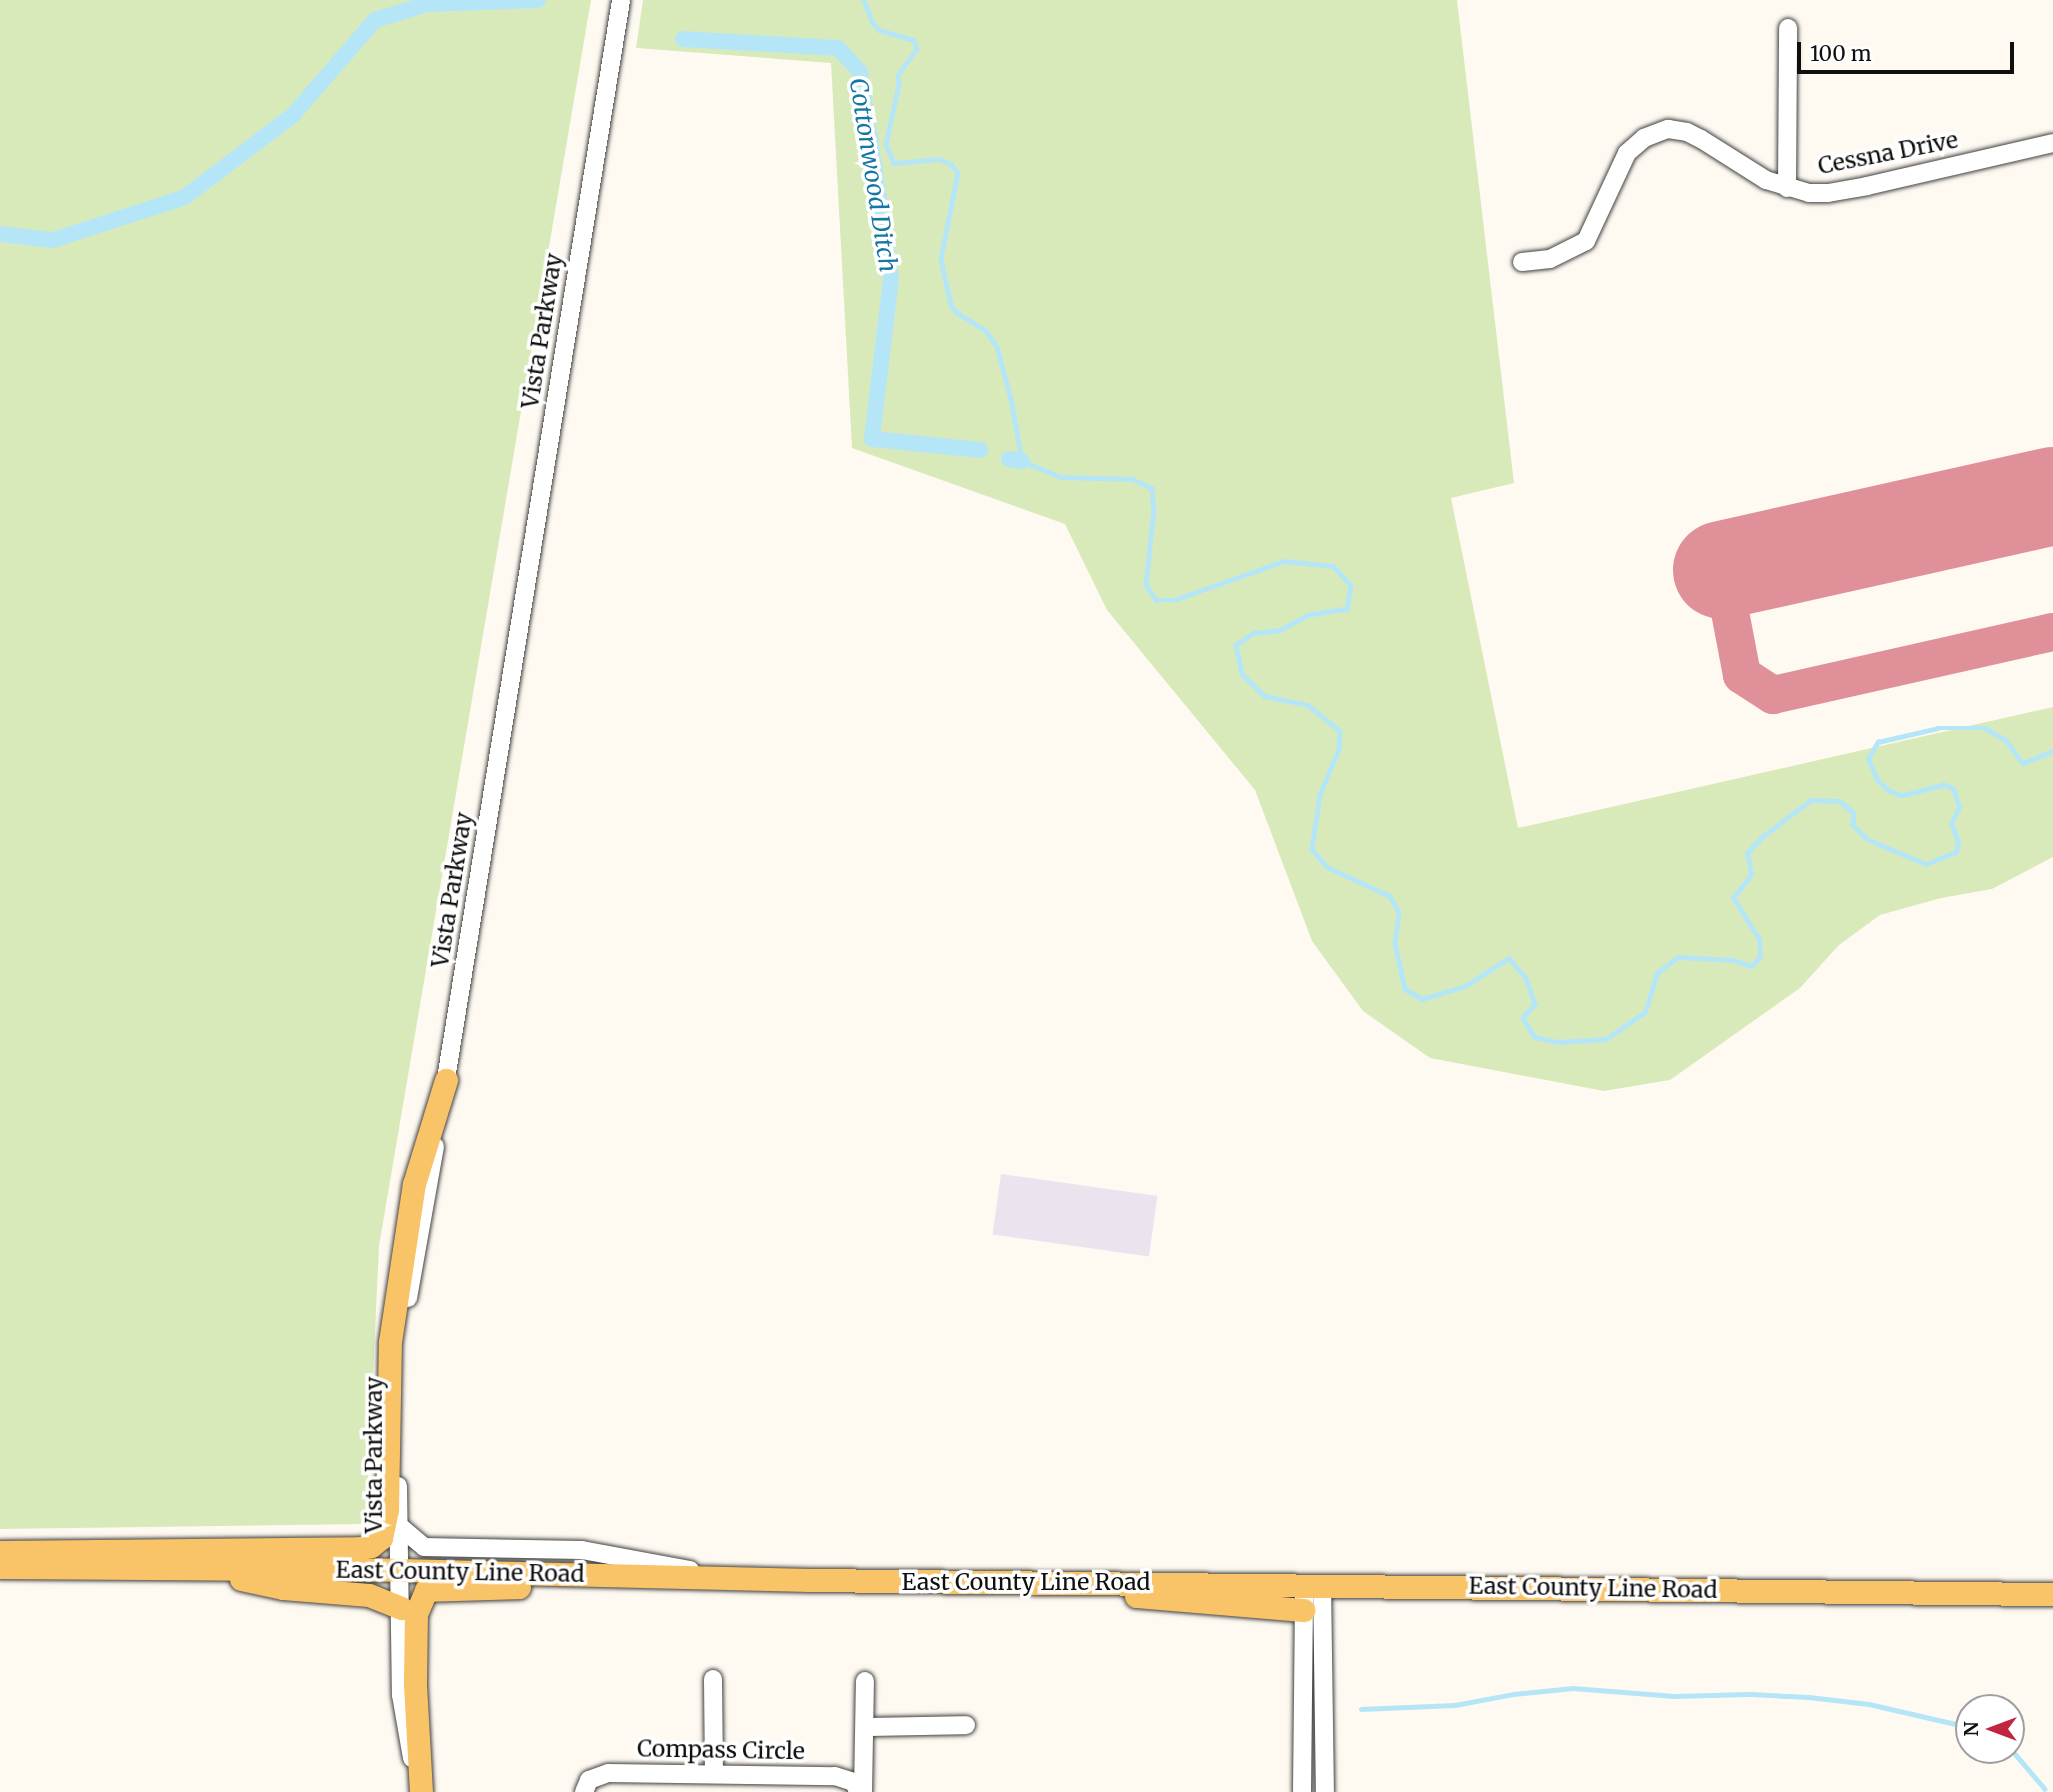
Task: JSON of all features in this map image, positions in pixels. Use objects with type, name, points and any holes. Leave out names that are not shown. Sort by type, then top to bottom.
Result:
[{"type":"main road","points":[[0,1552],[360,1548],[371,1546],[382,1538],[387,1509],[386,1393],[390,1342],[414,1184],[446,1080]]},
{"type":"main road","name":"East County Line Road","points":[[0,1567],[400,1570],[742,1579],[2053,1594]]},
{"type":"main road","points":[[197,1569],[283,1588],[369,1595],[402,1608]]},
{"type":"main road","points":[[420,1792],[415,1683],[416,1614],[426,1590],[742,1579]]},
{"type":"main road","points":[[958,1581],[1303,1610]]},
{"type":"street","name":"Vista Parkway","points":[[420,1792],[403,1713],[397,1392],[402,1332],[446,1080],[621,0]]},
{"type":"street","points":[[1787,188],[1788,28]]},
{"type":"street","name":"Cessna Drive","points":[[1522,262],[1550,258],[1586,241],[1621,162],[1633,146],[1653,133],[1668,129],[1687,132],[1766,180],[1787,188],[1828,193],[2053,143]]},
{"type":"street","points":[[398,1525],[425,1547],[582,1550],[742,1579]]},
{"type":"street","points":[[1302,1792],[1303,1610],[1313,1584]]},
{"type":"street","points":[[1313,1584],[1325,1792]]},
{"type":"street","points":[[713,1679],[714,1774]]},
{"type":"street","points":[[861,1792],[865,1681]]},
{"type":"street","points":[[864,1727],[966,1725]]},
{"type":"street","name":"Compass Circle","points":[[584,1792],[589,1780],[608,1773],[835,1776],[854,1782],[861,1792]]},
{"type":"street","points":[[665,1774],[665,1792]]},
{"type":"shaded area","points":[[1001,1174],[1157,1196],[1149,1256],[993,1234]]},
{"type":"green space","points":[[0,0],[591,0],[379,1246],[366,1524],[0,1529]]},
{"type":"green space","points":[[643,0],[1457,0],[1514,483],[1451,498],[1518,828],[2053,707],[2053,857],[1992,889],[1941,898],[1880,915],[1839,945],[1800,988],[1670,1080],[1604,1091],[1430,1058],[1363,1011],[1312,941],[1255,790],[1107,610],[1065,524],[852,448],[831,63],[636,48]]},
{"type":"waterway","name":"Cottonwood Ditch","points":[[0,234],[53,240],[185,197],[293,115],[375,20],[427,4],[538,0]]},
{"type":"waterway","points":[[864,0],[873,23],[879,30],[914,40],[917,49],[898,75],[899,85],[886,144],[894,163],[939,159],[951,164],[958,173],[941,259],[951,305],[956,312],[986,331],[997,347],[1011,399],[1022,461],[1061,477],[1132,479],[1152,488],[1154,509],[1146,585],[1156,600],[1174,600],[1284,561],[1333,566],[1351,585],[1347,609],[1309,615],[1279,631],[1254,633],[1236,645],[1242,674],[1265,696],[1308,705],[1340,731],[1339,749],[1320,795],[1312,849],[1327,867],[1390,896],[1399,912],[1395,943],[1405,989],[1422,999],[1465,986],[1509,958],[1526,978],[1535,1004],[1523,1018],[1535,1037],[1558,1042],[1606,1039],[1645,1012],[1657,973],[1678,957],[1733,960],[1751,966],[1760,957],[1759,939],[1733,898],[1751,875],[1747,853],[1762,837],[1811,800],[1840,801],[1854,813],[1853,825],[1867,839],[1926,864],[1956,852],[1958,842],[1951,824],[1959,807],[1953,789],[1944,785],[1901,796],[1889,791],[1877,780],[1868,759],[1878,742],[1938,728],[1985,728],[2006,740],[2023,763],[2053,751]]},
{"type":"waterway","name":"Cottonwood Ditch","points":[[683,39],[838,48],[860,72],[891,279],[872,439],[980,450]]},
{"type":"waterway","name":"Cottonwood Ditch","points":[[1009,459],[1022,461]]},
{"type":"waterway","points":[[1361,1709],[1455,1705],[1514,1694],[1573,1688],[1674,1696],[1750,1694],[1809,1697],[1869,1704],[1955,1724]]},
{"type":"waterway","points":[[2024,1764],[2045,1789]]},
{"type":"taxiway","points":[[1722,570],[1742,675],[1773,695],[2053,632]]},
{"type":"runway","points":[[1722,570],[2053,496]]}]
